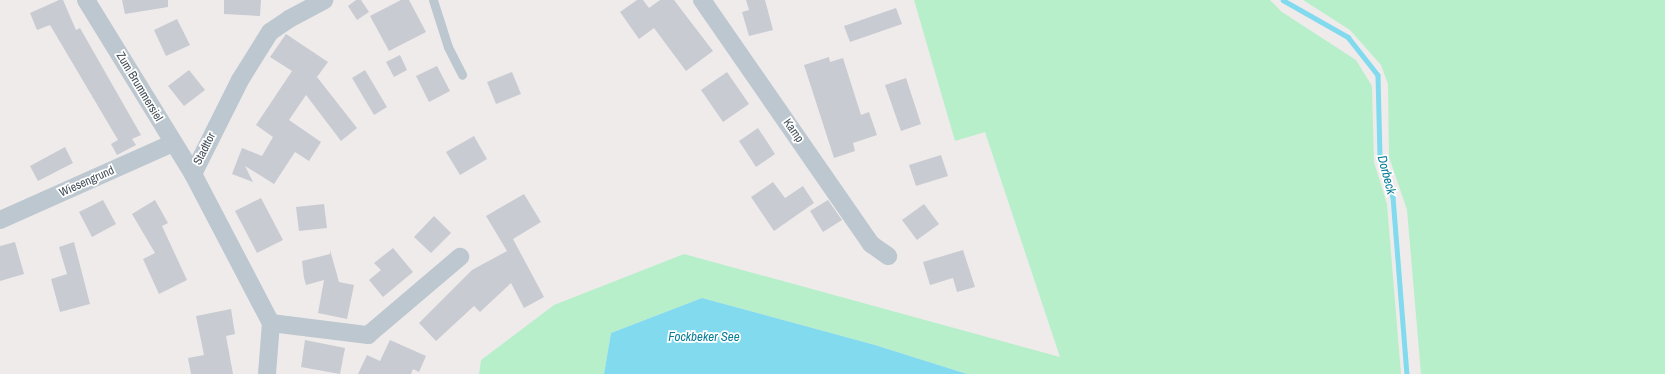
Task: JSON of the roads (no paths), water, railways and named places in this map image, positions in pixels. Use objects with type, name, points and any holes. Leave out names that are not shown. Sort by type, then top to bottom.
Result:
[{"type":"street","name":"Zum Brummersiel","points":[[86,0],[193,174]]},
{"type":"street","name":"Stadttor","points":[[271,323],[193,174],[240,80],[270,32],[289,19],[324,0]]},
{"type":"street","name":"Kamp","points":[[702,0],[871,244],[888,256]]},
{"type":"street","name":"Wiesengrund","points":[[0,220],[173,143]]},
{"type":"street","points":[[267,374],[271,323],[368,335],[460,257]]},
{"type":"lane","points":[[433,0],[448,47],[462,75]]},
{"type":"water","name":"Fockbeker See","points":[[702,298],[875,345],[967,374],[604,374],[611,333]]},
{"type":"waterway","name":"Dorbeck","points":[[1283,0],[1348,37],[1378,75],[1380,157],[1393,197],[1407,374]]}]
